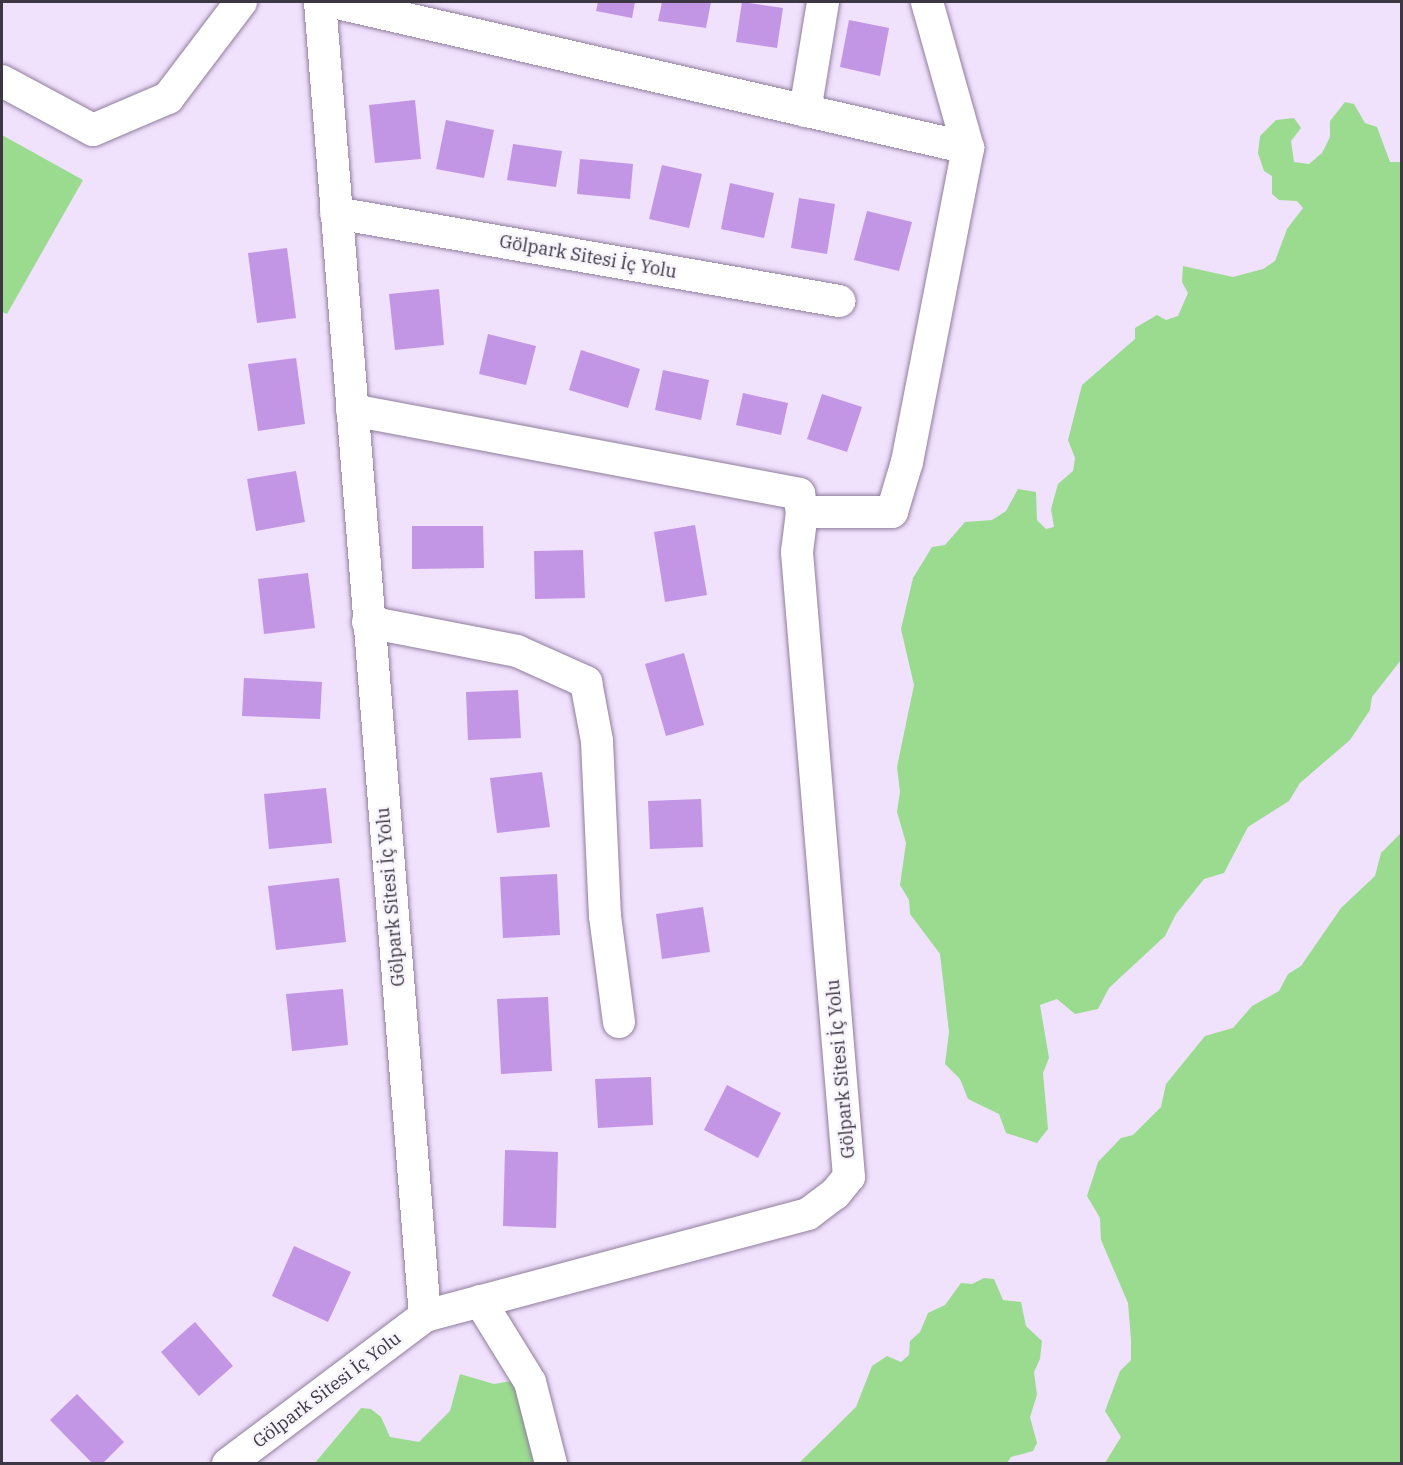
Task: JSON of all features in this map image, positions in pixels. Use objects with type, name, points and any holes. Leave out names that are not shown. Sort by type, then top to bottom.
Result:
[{"type":"street","points":[[2,81],[93,130],[168,98],[241,2]]},
{"type":"street","name":"Gölpark Sitesi İç Yolu","points":[[320,2],[425,1316]]},
{"type":"street","points":[[333,2],[968,148]]},
{"type":"street","points":[[805,111],[823,2]]},
{"type":"street","points":[[352,410],[799,494],[802,512],[892,512],[907,462],[968,148],[927,2]]},
{"type":"street","name":"Gölpark Sitesi İç Yolu","points":[[336,213],[840,300]]},
{"type":"street","name":"Gölpark Sitesi İç Yolu","points":[[228,1464],[425,1316],[808,1214],[835,1194],[849,1177],[797,552],[802,512]]},
{"type":"street","points":[[369,622],[518,651],[586,682],[597,741],[604,916],[619,1022]]},
{"type":"street","points":[[480,1301],[530,1382],[551,1464]]},
{"type":"green space","points":[[1345,102],[1354,104],[1365,123],[1377,127],[1390,162],[1401,162],[1401,660],[1372,697],[1370,710],[1350,740],[1300,783],[1289,801],[1248,827],[1224,873],[1204,879],[1176,914],[1165,936],[1109,988],[1098,1009],[1075,1014],[1057,999],[1040,1005],[1049,1058],[1043,1073],[1048,1129],[1037,1143],[1006,1133],[999,1114],[968,1099],[960,1079],[945,1064],[949,1032],[940,954],[910,914],[909,900],[900,885],[906,843],[897,812],[900,792],[897,767],[914,685],[901,629],[913,578],[932,547],[945,545],[965,522],[992,520],[1006,511],[1018,489],[1036,492],[1037,520],[1046,529],[1054,527],[1051,509],[1058,484],[1073,471],[1075,458],[1068,440],[1082,385],[1135,339],[1135,328],[1157,315],[1166,320],[1178,316],[1188,293],[1182,282],[1183,266],[1233,277],[1263,269],[1275,261],[1287,229],[1303,208],[1297,201],[1279,200],[1272,194],[1272,176],[1264,171],[1258,153],[1260,136],[1276,120],[1294,118],[1301,128],[1291,141],[1294,162],[1309,164],[1322,153],[1330,137],[1330,121]]},
{"type":"green space","points":[[2,135],[83,180],[7,314],[2,312]]},
{"type":"green space","points":[[1401,833],[1401,1463],[1105,1463],[1121,1437],[1105,1411],[1120,1371],[1131,1360],[1131,1339],[1128,1303],[1101,1240],[1100,1218],[1087,1196],[1098,1162],[1121,1138],[1133,1135],[1161,1107],[1166,1084],[1205,1036],[1233,1028],[1252,1006],[1279,991],[1288,974],[1301,966],[1341,908],[1375,876],[1381,853]]},
{"type":"green space","points":[[984,1278],[994,1279],[1003,1300],[1021,1302],[1026,1326],[1042,1341],[1040,1359],[1034,1372],[1037,1395],[1030,1417],[1037,1443],[1033,1451],[1011,1457],[1007,1463],[799,1463],[856,1407],[872,1366],[887,1356],[901,1362],[909,1355],[910,1341],[920,1332],[928,1313],[945,1305],[961,1283],[972,1284]]},
{"type":"green space","points":[[460,1374],[494,1384],[523,1379],[543,1464],[314,1464],[361,1408],[371,1409],[381,1417],[390,1437],[419,1442],[450,1411]]},
{"type":"building","points":[[598,2],[635,2],[632,18],[596,11]]},
{"type":"building","points":[[662,2],[711,2],[706,28],[658,21]]},
{"type":"building","points":[[742,2],[783,8],[777,48],[736,42]]},
{"type":"building","points":[[849,20],[889,28],[880,76],[840,67]]},
{"type":"building","points":[[415,100],[421,159],[375,163],[369,105]]},
{"type":"building","points":[[446,120],[494,130],[484,178],[436,169]]},
{"type":"building","points":[[513,144],[562,151],[556,187],[507,180]]},
{"type":"building","points":[[580,159],[633,164],[630,199],[577,194]]},
{"type":"building","points":[[662,165],[702,174],[689,228],[649,219]]},
{"type":"building","points":[[730,183],[774,193],[764,238],[721,229]]},
{"type":"building","points":[[799,198],[835,204],[827,254],[791,248]]},
{"type":"building","points":[[867,211],[912,222],[899,271],[854,260]]},
{"type":"building","points":[[287,248],[296,318],[257,323],[248,253]]},
{"type":"building","points":[[439,289],[444,345],[395,350],[389,294]]},
{"type":"building","points":[[488,334],[536,346],[526,385],[479,374]]},
{"type":"building","points":[[581,350],[640,369],[628,408],[569,390]]},
{"type":"building","points":[[296,358],[305,424],[258,431],[248,364]]},
{"type":"building","points":[[663,370],[709,380],[701,420],[655,410]]},
{"type":"building","points":[[743,393],[788,403],[781,435],[736,425]]},
{"type":"building","points":[[822,394],[862,407],[847,452],[807,439]]},
{"type":"building","points":[[296,471],[305,522],[256,531],[247,479]]},
{"type":"building","points":[[695,525],[707,595],[665,602],[654,532]]},
{"type":"building","points":[[412,526],[483,526],[484,568],[412,569]]},
{"type":"building","points":[[583,550],[585,598],[535,599],[534,551]]},
{"type":"building","points":[[308,573],[315,628],[264,634],[258,579]]},
{"type":"building","points":[[684,653],[704,725],[666,736],[645,664]]},
{"type":"building","points":[[244,678],[322,682],[320,719],[242,716]]},
{"type":"building","points":[[518,690],[521,738],[468,740],[466,692]]},
{"type":"building","points":[[542,772],[550,827],[497,833],[490,778]]},
{"type":"building","points":[[326,788],[332,843],[269,849],[264,794]]},
{"type":"building","points":[[701,799],[703,847],[650,849],[648,801]]},
{"type":"building","points":[[557,874],[560,935],[503,938],[500,877]]},
{"type":"building","points":[[339,878],[346,942],[276,950],[268,886]]},
{"type":"building","points":[[703,907],[710,952],[662,959],[656,914]]},
{"type":"building","points":[[343,989],[348,1045],[292,1051],[286,994]]},
{"type":"building","points":[[548,997],[552,1071],[501,1074],[497,999]]},
{"type":"building","points":[[651,1077],[653,1125],[598,1128],[595,1079]]},
{"type":"building","points":[[727,1085],[781,1113],[758,1158],[704,1130]]},
{"type":"building","points":[[505,1150],[558,1152],[556,1228],[503,1226]]},
{"type":"building","points":[[294,1246],[351,1272],[328,1322],[272,1296]]},
{"type":"building","points":[[195,1322],[233,1366],[199,1396],[161,1352]]},
{"type":"building","points":[[77,1394],[124,1442],[102,1464],[93,1464],[50,1420]]}]
